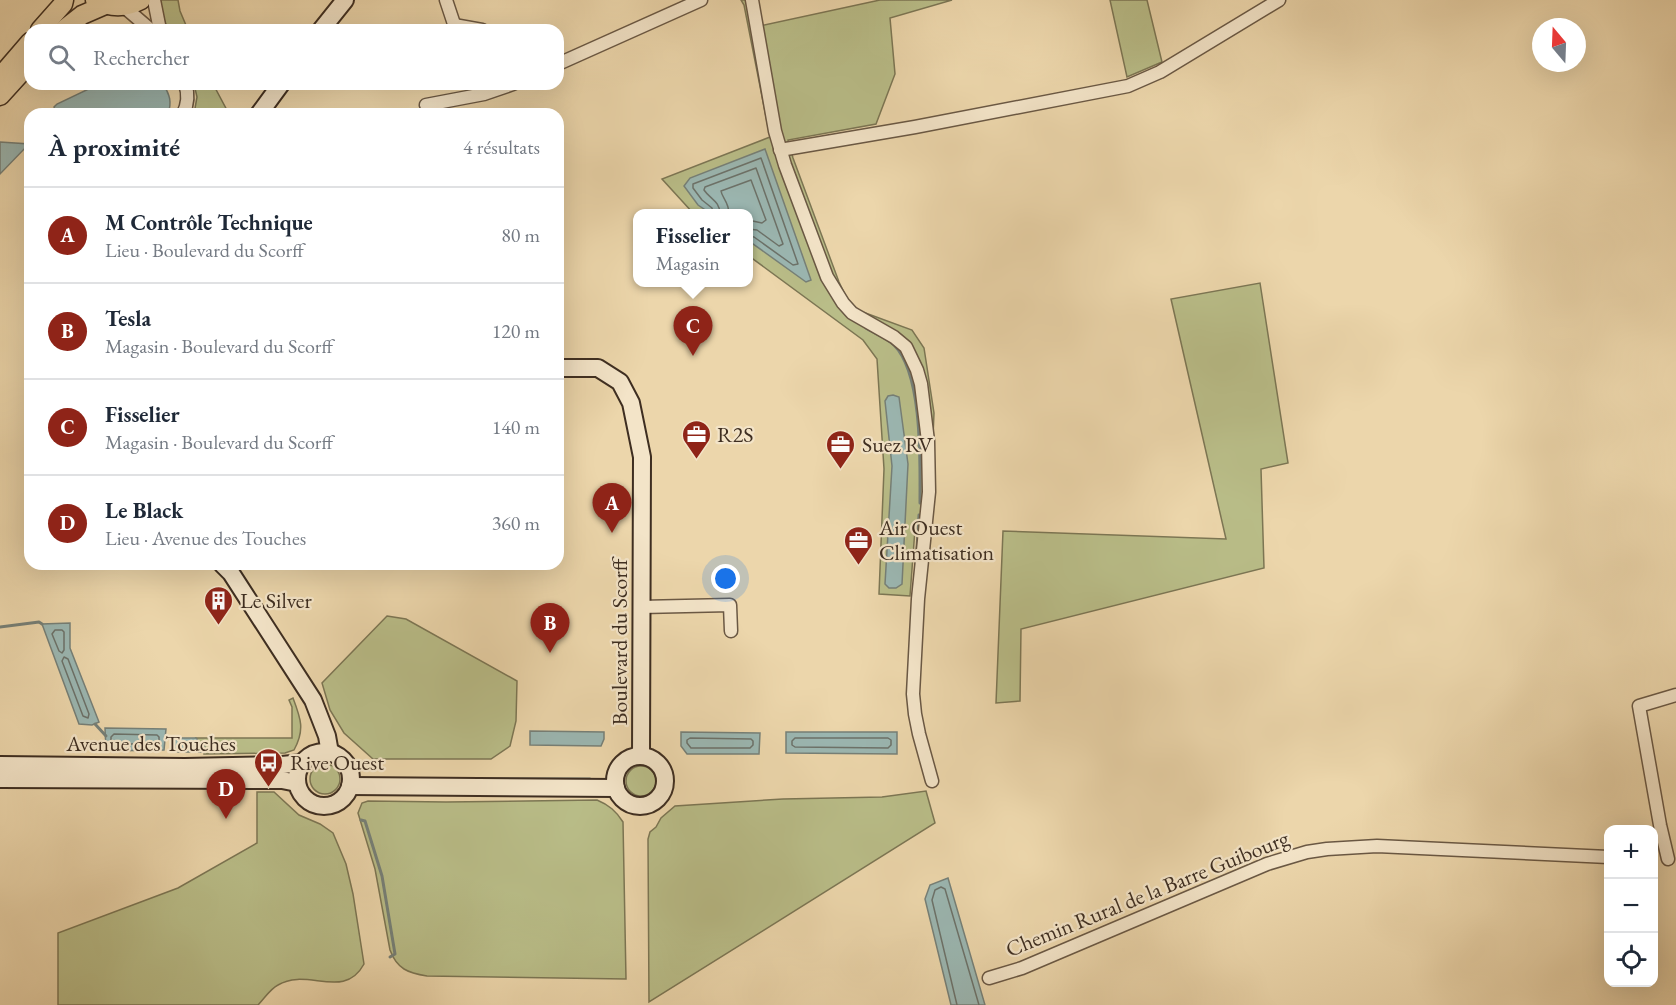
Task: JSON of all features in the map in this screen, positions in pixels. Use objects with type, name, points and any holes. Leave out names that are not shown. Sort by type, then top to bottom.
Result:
[{"type":"main road","points":[[45,24],[64,0]]},
{"type":"main road","points":[[71,24],[82,15],[108,4],[141,0]]},
{"type":"main road","points":[[0,77],[24,49]]},
{"type":"main road","points":[[0,96],[24,70]]},
{"type":"street","points":[[154,0],[159,24]]},
{"type":"street","points":[[326,24],[345,0]]},
{"type":"street","points":[[446,0],[454,24]]},
{"type":"street","points":[[564,61],[701,0]]},
{"type":"street","points":[[752,0],[780,150],[823,266],[834,290],[852,313],[894,337],[906,348],[921,384],[928,441],[929,492],[918,599],[913,694],[919,734],[932,781]]},
{"type":"street","points":[[780,150],[937,123],[1128,86],[1160,72],[1279,0]]},
{"type":"street","points":[[108,4],[141,24]]},
{"type":"street","points":[[186,108],[187,90]]},
{"type":"street","points":[[264,108],[277,90]]},
{"type":"street","points":[[426,105],[478,90]]},
{"type":"street","name":"Boulevard du Scorff","points":[[564,368],[598,368],[620,382],[631,403],[642,457],[641,756]]},
{"type":"street","points":[[228,570],[313,700],[330,753]]},
{"type":"street","points":[[641,607],[730,605],[731,631]]},
{"type":"street","points":[[1672,859],[1660,825],[1639,706],[1676,695]]},
{"type":"street","points":[[306,760],[320,753],[330,753],[347,765],[350,786],[341,799],[322,806],[308,800],[301,793],[297,783],[298,773],[316,736],[319,714]]},
{"type":"street","points":[[641,756],[654,760],[664,773],[665,786],[660,796],[646,806],[632,805],[625,801],[616,788],[615,776],[621,765],[633,757],[641,756]]},
{"type":"street","name":"Avenue des Touches","points":[[0,765],[288,765],[306,760]]},
{"type":"street","name":"Avenue des Touches","points":[[0,779],[282,780],[297,783]]},
{"type":"street","points":[[350,786],[616,788]]},
{"type":"street","name":"Chemin Rural de la Barre Guibourg","points":[[989,978],[1022,968],[1267,864],[1307,852],[1377,846],[1604,857]]},
{"type":"green space","points":[[160,0],[178,0],[185,24],[166,24],[160,9]]},
{"type":"green space","points":[[741,0],[750,0],[760,26],[880,0],[952,0],[890,18],[895,74],[876,124],[788,140],[848,301],[860,311],[912,330],[924,348],[934,413],[929,530],[915,529],[910,596],[879,594],[884,469],[877,359],[863,340],[753,259],[753,209],[689,209],[662,179],[770,137],[744,5]]},
{"type":"green space","points":[[1110,0],[1147,0],[1162,62],[1127,77]]},
{"type":"green space","points":[[195,90],[216,90],[226,108],[195,108]]},
{"type":"green space","points":[[1260,283],[1288,463],[1261,469],[1264,568],[1021,629],[1020,701],[996,703],[1003,531],[1226,539],[1171,299]]},
{"type":"green space","points":[[387,616],[406,619],[517,681],[516,721],[510,746],[491,759],[373,759],[344,733],[330,710],[322,683]]},
{"type":"green space","points":[[293,698],[301,724],[300,736],[294,750],[285,753],[204,754],[196,738],[292,738],[292,707],[289,700]]},
{"type":"green space","points":[[325,764],[336,768],[340,779],[336,790],[325,794],[314,790],[310,779],[314,768]]},
{"type":"green space","points":[[641,766],[652,770],[656,781],[652,792],[641,796],[630,792],[626,781],[630,770]]},
{"type":"green space","points":[[926,791],[935,823],[649,1002],[648,839],[650,832],[661,818],[675,806],[783,799],[882,797]]},
{"type":"green space","points":[[257,792],[274,792],[299,815],[320,824],[333,833],[346,864],[353,894],[364,964],[356,975],[336,982],[289,980],[275,987],[258,1005],[58,1005],[58,933],[178,888],[257,843]]},
{"type":"green space","points":[[597,800],[612,809],[623,822],[626,979],[427,976],[404,969],[396,962],[390,950],[375,869],[358,813],[362,803],[368,801]]},
{"type":"water","points":[[86,90],[166,90],[170,99],[170,108],[54,108],[57,104]]},
{"type":"water","points":[[0,142],[24,144],[24,149],[0,174]]},
{"type":"water","points":[[765,149],[811,280],[806,282],[753,244],[753,209],[704,209],[698,205],[684,186],[690,178]]},
{"type":"water","points":[[888,396],[899,397],[908,464],[902,584],[896,588],[889,588],[885,584],[892,466],[885,401]]},
{"type":"water","points":[[70,623],[70,648],[99,722],[92,725],[79,724],[42,624]]},
{"type":"water","points":[[105,728],[166,729],[164,750],[106,751]]},
{"type":"water","points":[[530,731],[604,732],[604,739],[601,746],[530,745]]},
{"type":"water","points":[[681,732],[760,733],[759,754],[687,754],[681,746]]},
{"type":"water","points":[[786,732],[897,732],[897,754],[786,753]]},
{"type":"water","points":[[175,738],[196,738],[200,743],[205,743],[204,752],[171,752]]},
{"type":"water","points":[[948,878],[985,1005],[951,1005],[925,899],[930,885]]},
{"type":"waterway","points":[[866,328],[894,345],[903,358],[910,376],[918,420],[920,503]]},
{"type":"waterway","points":[[916,565],[919,515]]},
{"type":"waterway","points":[[0,627],[39,622],[42,624]]},
{"type":"waterway","points":[[95,724],[106,736]]},
{"type":"waterway","points":[[468,779],[590,779]]},
{"type":"waterway","points":[[361,820],[365,821],[382,876],[395,954],[390,957]]},
{"type":"place","name":"Fisselier","points":[[693,356]]},
{"type":"place","name":"R2S","points":[[696,460]]},
{"type":"place","name":"Suez RV","points":[[841,470]]},
{"type":"place","name":"M Contrôle Technique","points":[[612,533]]},
{"type":"place","name":"Air Ouest Climatisation","points":[[858,566]]},
{"type":"place","name":"Le Silver","points":[[219,626]]},
{"type":"place","name":"Tesla","points":[[550,653]]},
{"type":"place","name":"Rive Ouest","points":[[269,788]]},
{"type":"place","name":"Le Black","points":[[226,819]]}]
